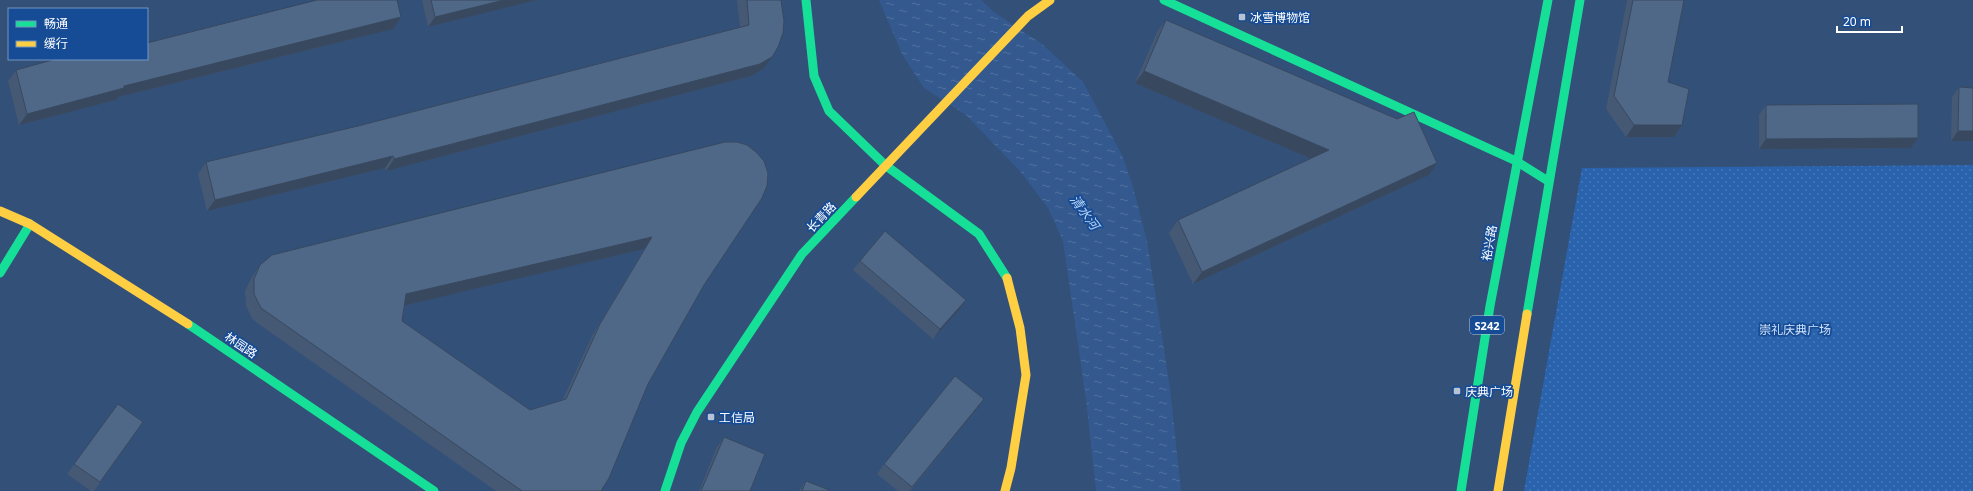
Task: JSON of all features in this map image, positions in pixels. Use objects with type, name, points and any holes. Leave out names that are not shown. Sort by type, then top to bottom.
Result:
[{"type":"main road","points":[[806,0],[814,76],[829,111],[886,165],[979,234],[1008,277],[1020,328],[1026,375],[1005,491]]},
{"type":"main road","name":"长青路","points":[[665,491],[681,443],[697,412],[802,254],[1028,16],[1050,0]]},
{"type":"main road","points":[[1164,0],[1516,161],[1548,181]]},
{"type":"main road","name":"裕兴路","points":[[1461,491],[1473,400],[1516,161],[1548,0]]},
{"type":"main road","points":[[1498,491],[1548,181],[1580,0]]},
{"type":"main road","name":"林园路","points":[[0,211],[30,224],[188,324],[434,491]]},
{"type":"main road","points":[[0,273],[30,224]]},
{"type":"green space","name":"崇礼庆典广场","points":[[1973,165],[1973,491],[1524,491],[1582,168]]},
{"type":"water","name":"清水河","points":[[879,0],[981,0],[994,12],[1042,44],[1083,82],[1122,155],[1133,187],[1147,241],[1170,388],[1181,491],[1096,491],[1086,399],[1063,241],[1048,208],[1020,171],[966,115],[924,88],[903,56]]},
{"type":"building","points":[[317,0],[397,0],[401,17],[124,86],[124,88],[27,114],[16,70],[52,60],[148,60],[148,43]]},
{"type":"building","points":[[431,0],[504,0],[435,17]]},
{"type":"building","points":[[747,0],[781,0],[784,21],[783,33],[778,47],[772,57],[760,64],[394,159],[393,156],[215,200],[206,162],[358,126],[749,25]]},
{"type":"building","points":[[1633,0],[1684,0],[1668,82],[1689,89],[1682,125],[1634,125],[1614,96]]},
{"type":"building","points":[[1166,20],[1397,119],[1414,112],[1437,163],[1202,272],[1178,220],[1329,150],[1144,71]]},
{"type":"building","points":[[1959,87],[1973,88],[1973,131],[1958,131]]},
{"type":"building","points":[[1918,104],[1918,138],[1766,139],[1766,105]]},
{"type":"building","points":[[725,142],[737,142],[747,145],[764,161],[768,173],[767,186],[762,198],[704,285],[648,384],[609,478],[601,491],[522,491],[261,308],[254,294],[254,279],[260,265],[272,255]],"holes":[[[652,237],[600,324],[566,399],[530,410],[402,321],[406,294]]]},
{"type":"building","points":[[885,231],[966,300],[940,329],[860,261]]},
{"type":"building","points":[[955,376],[984,399],[912,487],[884,464]]},
{"type":"building","points":[[118,404],[143,422],[100,482],[74,464]]},
{"type":"building","points":[[724,437],[765,454],[750,491],[701,491]]},
{"type":"building","points":[[806,481],[829,490],[829,491],[802,491]]},
{"type":"traffic: fast","points":[[806,0],[814,76],[829,111],[885,165],[979,234],[1007,278]]},
{"type":"traffic: fast","points":[[1164,0],[1516,161],[1548,181]]},
{"type":"traffic: fast","points":[[1461,491],[1490,306],[1548,0]]},
{"type":"traffic: fast","points":[[1527,314],[1580,0]]},
{"type":"traffic: fast","points":[[665,491],[681,443],[697,412],[802,254],[856,197]]},
{"type":"traffic: fast","points":[[0,273],[30,224]]},
{"type":"traffic: fast","points":[[188,324],[434,491]]},
{"type":"traffic: slow","points":[[856,197],[1028,16],[1050,0]]},
{"type":"traffic: slow","points":[[0,211],[30,224],[188,324]]},
{"type":"traffic: slow","points":[[1005,491],[1011,468],[1026,375],[1020,328],[1007,278]]},
{"type":"traffic: slow","points":[[1498,491],[1527,314]]},
{"type":"place","name":"冰雪博物馆","points":[[1242,17]]},
{"type":"place","name":"庆典广场","points":[[1457,391]]},
{"type":"place","name":"工信局","points":[[711,417]]}]
